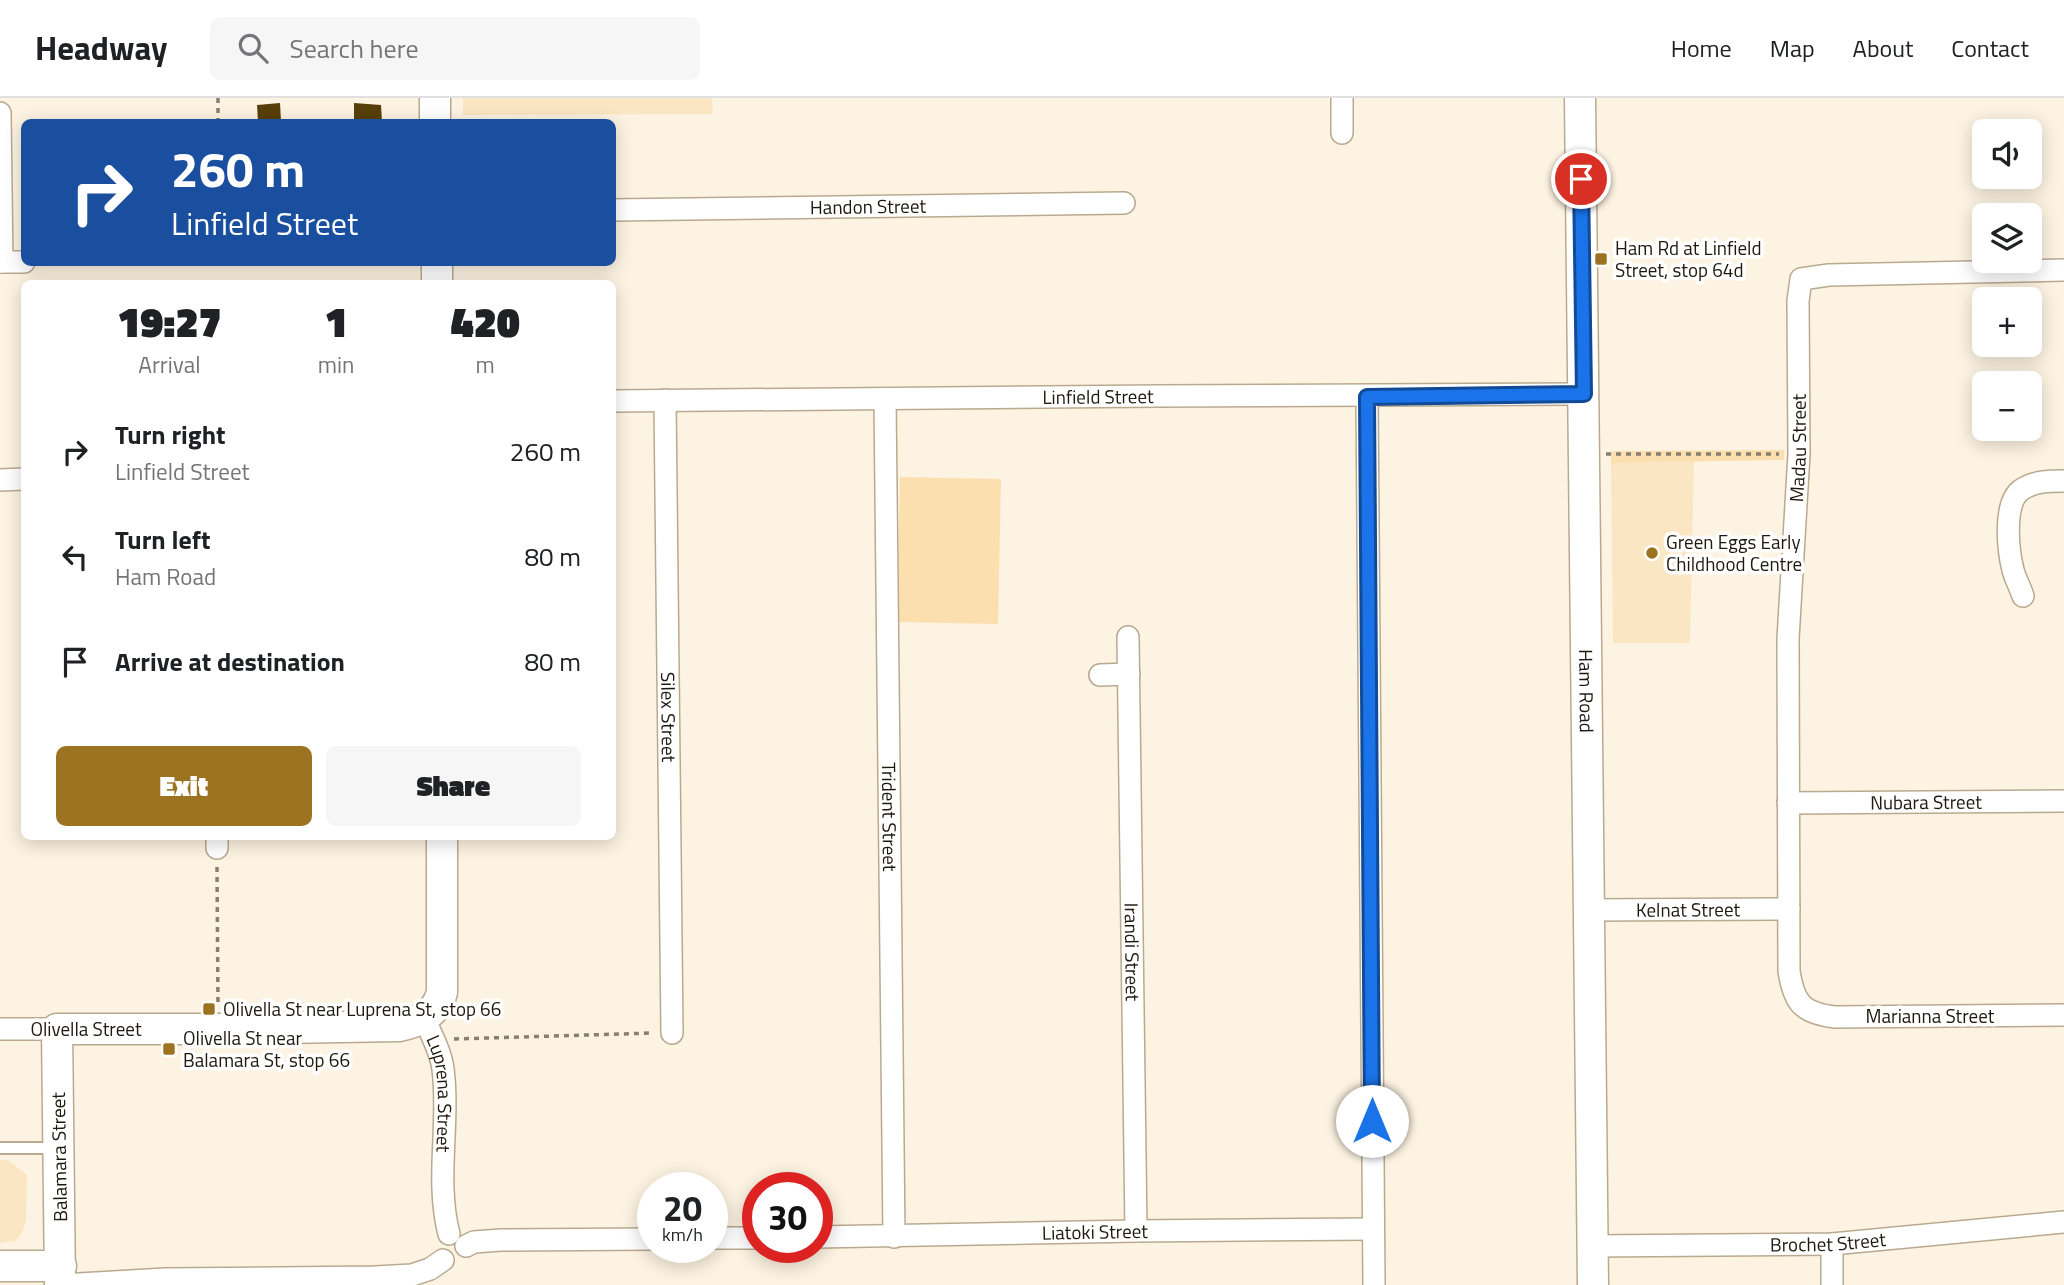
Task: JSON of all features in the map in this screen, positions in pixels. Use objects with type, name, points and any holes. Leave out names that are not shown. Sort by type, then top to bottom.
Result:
[{"type":"street","points":[[435,98],[435,119]]},
{"type":"street","points":[[1342,98],[1342,133]]},
{"type":"street","name":"Ham Road","points":[[1580,98],[1593,1285]]},
{"type":"street","points":[[0,113],[1,262],[21,262]]},
{"type":"street","name":"Handon Street","points":[[616,210],[1124,204]]},
{"type":"street","name":"Madau Street","points":[[1800,1004],[1792,992],[1789,971],[1788,639],[1799,454],[1798,301],[1801,279],[1829,275],[2064,270]]},
{"type":"street","name":"Linfield Street","points":[[616,401],[1584,394]]},
{"type":"street","points":[[1367,397],[1374,1285]]},
{"type":"street","name":"Trident Street","points":[[885,399],[894,1237]]},
{"type":"street","name":"Silex Street","points":[[664,400],[672,1033]]},
{"type":"street","points":[[0,480],[21,480]]},
{"type":"street","points":[[2023,596],[2013,569],[2010,546],[2009,516],[2012,499],[2020,490],[2037,482],[2064,481]]},
{"type":"street","name":"Irandi Street","points":[[1128,637],[1136,1231]]},
{"type":"street","points":[[1100,675],[1129,674]]},
{"type":"street","name":"Nubara Street","points":[[1788,803],[2064,801]]},
{"type":"street","name":"Luprena Street","points":[[442,840],[442,992],[434,1010],[424,1018],[443,1067],[444,1217],[457,1240]]},
{"type":"street","name":"Kelnat Street","points":[[1588,910],[1789,909]]},
{"type":"street","name":"Marianna Street","points":[[1800,1004],[1816,1015],[1835,1017],[2064,1015]]},
{"type":"street","name":"Olivella Street","points":[[0,1029],[399,1026],[424,1018]]},
{"type":"street","name":"Balamara Street","points":[[57,1029],[61,1279]]},
{"type":"street","name":"Brochet Street","points":[[1592,1246],[1832,1244],[2064,1222]]},
{"type":"street","name":"Liatoki Street","points":[[833,1237],[1373,1229]]},
{"type":"street","points":[[457,1240],[637,1239]]},
{"type":"street","points":[[0,1266],[61,1279],[165,1282],[412,1275],[430,1269],[443,1260],[457,1262],[464,1255],[457,1240]]},
{"type":"street","points":[[1832,1244],[1832,1285]]},
{"type":"lane","points":[[0,1148],[59,1148]]},
{"type":"path","points":[[218,98],[218,119]]},
{"type":"path","points":[[1606,454],[1799,454]]},
{"type":"path","points":[[217,842],[218,1029]]},
{"type":"path","points":[[449,1040],[672,1033]]},
{"type":"shaded area","points":[[463,98],[712,98],[713,114],[463,115]]},
{"type":"shaded area","points":[[1784,450],[1784,460],[1611,463],[1611,451]]},
{"type":"shaded area","name":"Green Eggs Early Childhood Centre","points":[[1694,462],[1690,643],[1613,643],[1611,463]]},
{"type":"shaded area","points":[[900,477],[1001,479],[998,624],[897,622]]},
{"type":"shaded area","points":[[0,1160],[8,1160],[27,1175],[26,1220],[23,1231],[15,1241],[0,1243]]},
{"type":"building","points":[[280,103],[281,119],[258,119],[257,105]]},
{"type":"building","points":[[354,103],[381,105],[382,119],[354,119]]},
{"type":"place","name":"Ham Rd at Linfield Street, stop 64d","points":[[1601,259]]},
{"type":"place","name":"Green Eggs Early Childhood Centre","points":[[1652,553]]},
{"type":"place","name":"Olivella St near Luprena St, stop 66","points":[[209,1009]]},
{"type":"place","name":"Olivella St near Balamara St, stop 66","points":[[169,1049]]},
{"type":"route","points":[[1372,1121],[1367,397],[1584,394],[1581,179]]}]
